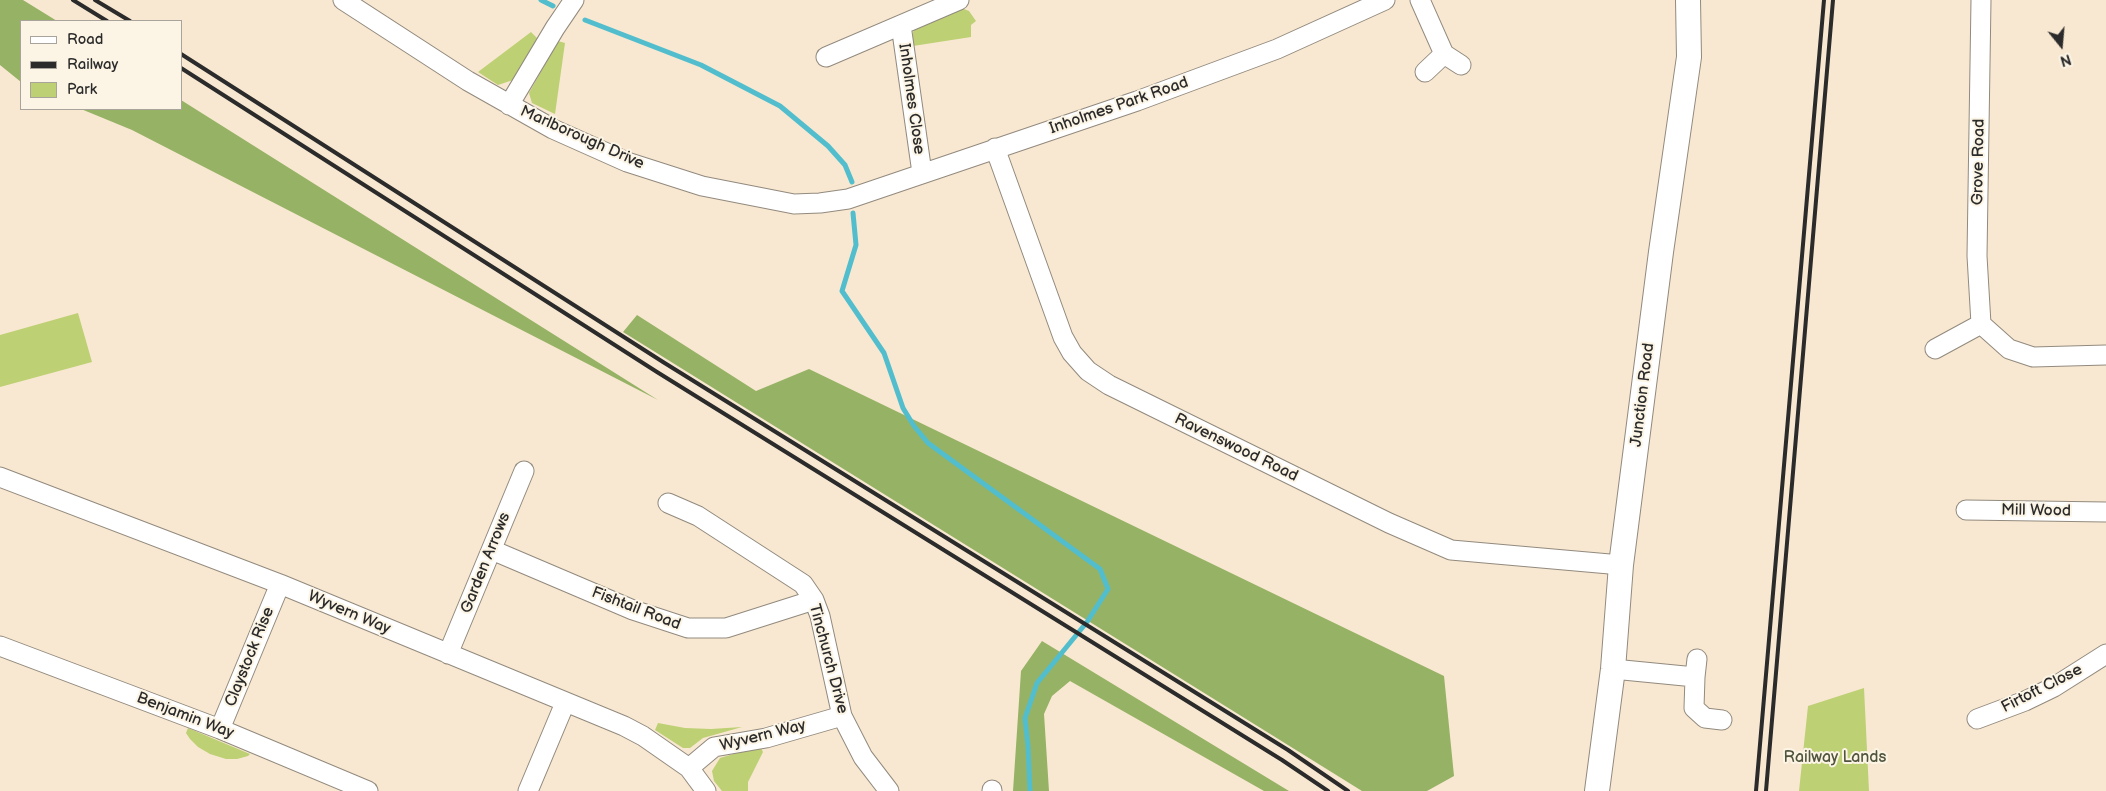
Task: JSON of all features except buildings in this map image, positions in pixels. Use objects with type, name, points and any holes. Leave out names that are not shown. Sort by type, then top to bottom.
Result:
[{"type":"street","name":"Marlborough Drive","points":[[343,0],[468,81],[509,105],[553,129],[627,162],[702,186],[794,204],[820,203],[848,198]]},
{"type":"street","points":[[509,105],[574,0]]},
{"type":"street","name":"Inholmes Close","points":[[826,57],[959,0]]},
{"type":"street","name":"Inholmes Park Road","points":[[848,198],[1137,102],[1277,49],[1385,0]]},
{"type":"street","points":[[1420,0],[1444,54],[1461,65]]},
{"type":"street","name":"Junction Road","points":[[1597,791],[1613,669],[1621,565],[1662,242],[1689,57],[1688,0]]},
{"type":"street","name":"Grove Road","points":[[1981,0],[1977,256],[1982,324]]},
{"type":"street","name":"Inholmes Close","points":[[901,25],[922,173]]},
{"type":"street","points":[[1425,72],[1444,54]]},
{"type":"street","name":"Ravenswood Road","points":[[995,148],[1063,337],[1072,353],[1088,371],[1109,386],[1389,523],[1451,550],[1621,565]]},
{"type":"street","points":[[1935,349],[1982,324],[2009,349],[2033,357],[2106,355]]},
{"type":"street","name":"Garden Arrows","points":[[448,654],[524,471]]},
{"type":"street","name":"Wyvern Way","points":[[0,477],[280,584],[624,726],[644,736],[689,768],[706,791]]},
{"type":"street","name":"Tinchurch Drive","points":[[668,503],[698,516],[803,584],[814,600],[822,625],[842,716],[863,756],[889,791]]},
{"type":"street","name":"Mill Wood","points":[[1966,510],[2106,512]]},
{"type":"street","name":"Fishtail Road","points":[[492,550],[634,610],[688,628],[726,628],[814,600]]},
{"type":"street","name":"Claystock Rise","points":[[220,729],[280,584]]},
{"type":"street","name":"Benjamin Way","points":[[0,646],[220,729],[368,791]]},
{"type":"street","name":"Firtoft Close","points":[[1977,719],[2025,701],[2054,687],[2106,654]]},
{"type":"street","points":[[1613,669],[1696,668],[1694,708],[1705,718],[1722,720]]},
{"type":"street","points":[[528,791],[565,702]]},
{"type":"street","name":"Wyvern Way","points":[[689,768],[714,747],[766,738],[842,716]]},
{"type":"green space","points":[[0,0],[23,0],[55,20],[20,20],[20,81],[0,65]]},
{"type":"green space","points":[[959,7],[969,11],[976,21],[971,25],[971,37],[913,46],[913,32],[917,26]]},
{"type":"green space","points":[[531,32],[538,39],[513,80],[498,85],[478,72]]},
{"type":"green space","points":[[558,41],[565,43],[555,114],[532,103],[529,93]]},
{"type":"green space","points":[[182,101],[658,400],[132,130],[83,110],[182,110]]},
{"type":"green space","points":[[78,313],[92,362],[0,387],[0,335]]},
{"type":"green space","points":[[637,315],[756,391],[809,369],[1444,676],[1454,776],[1427,791],[1362,791],[623,332]]},
{"type":"green space","points":[[1042,641],[1289,791],[1264,791],[1070,681],[1052,696],[1044,714],[1049,791],[1013,791],[1021,671]]},
{"type":"green space","name":"Railway Lands","points":[[1864,688],[1869,791],[1799,791],[1808,706]]},
{"type":"green space","points":[[658,723],[685,728],[742,727],[703,738],[690,748],[683,748],[655,730]]},
{"type":"green space","points":[[188,728],[250,754],[237,759],[226,759],[210,754],[198,747],[190,739],[186,733]]},
{"type":"green space","points":[[760,746],[763,752],[748,782],[748,791],[722,791],[714,781],[712,771],[720,758]]},
{"type":"waterway","points":[[541,0],[553,6]]},
{"type":"waterway","points":[[585,20],[701,65],[780,106],[828,146],[845,165],[852,182]]},
{"type":"waterway","points":[[853,213],[856,245],[842,291],[884,353],[903,408],[914,426],[928,443],[1100,569],[1108,589],[1087,622],[1037,683],[1025,718],[1030,791]]},
{"type":"railway","points":[[73,0],[105,20]]},
{"type":"railway","points":[[95,0],[128,20]]},
{"type":"railway","points":[[1756,791],[1824,0]]},
{"type":"railway","points":[[1766,791],[1833,0]]},
{"type":"railway","points":[[182,55],[663,362],[1288,750],[1348,791]]},
{"type":"railway","points":[[182,69],[657,372],[1282,760],[1328,791]]}]
